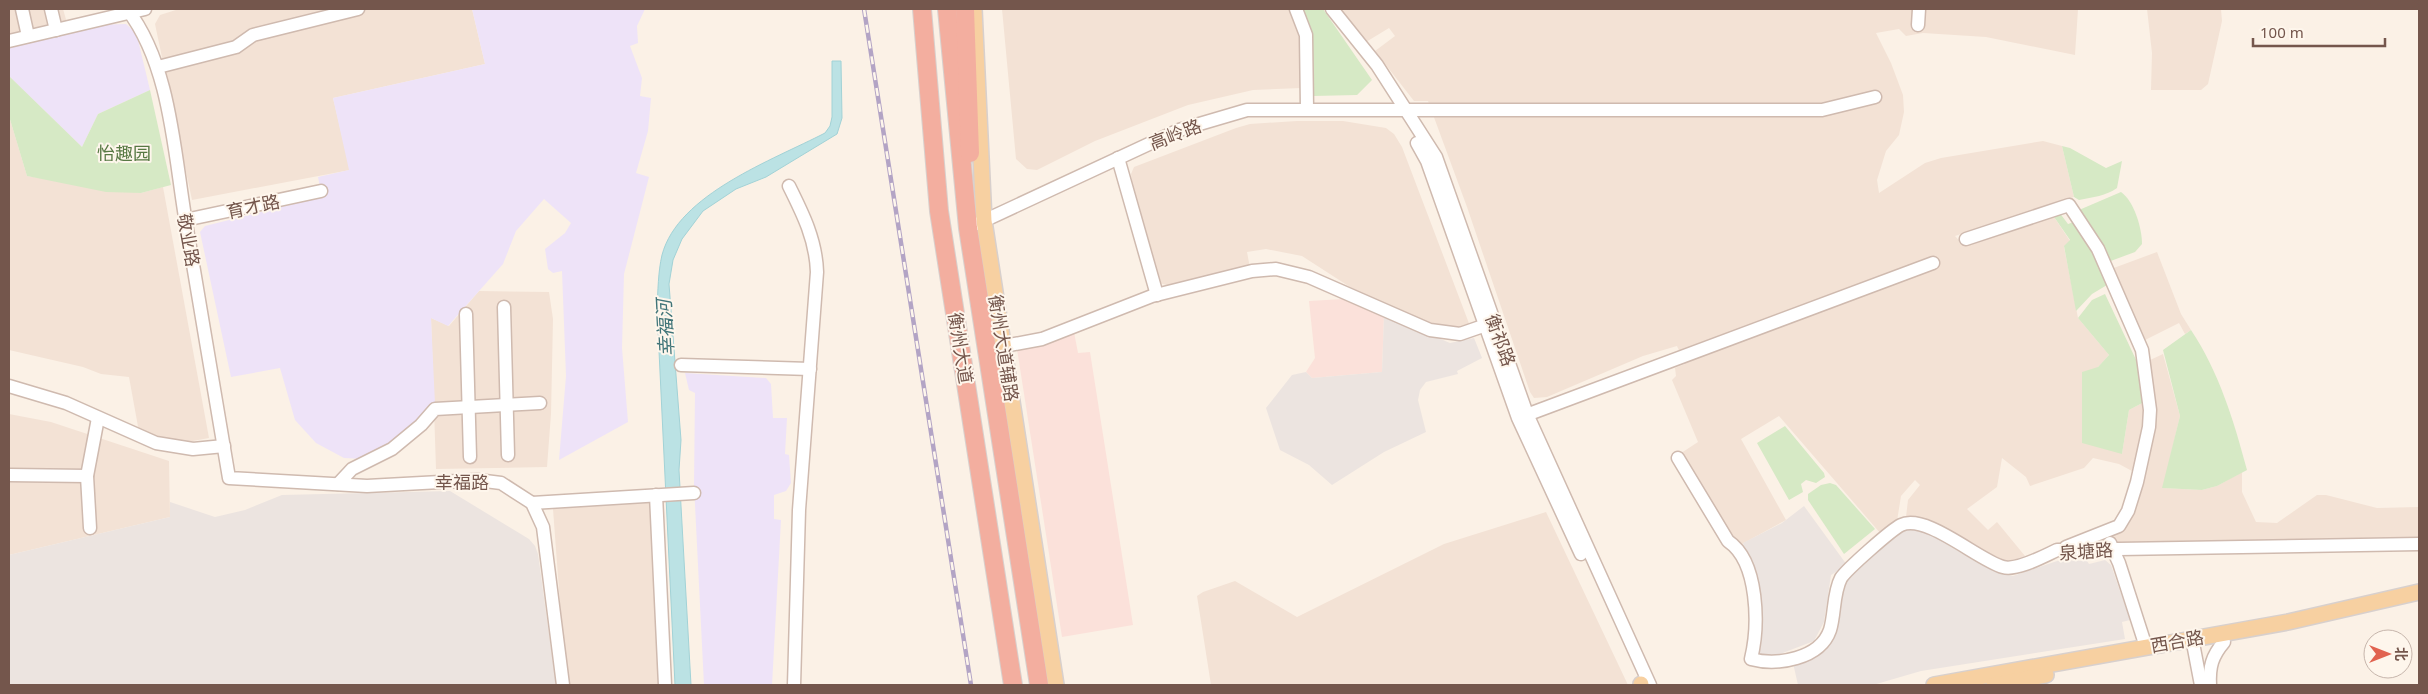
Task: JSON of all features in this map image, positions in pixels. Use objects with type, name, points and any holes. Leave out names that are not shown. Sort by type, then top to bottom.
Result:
[{"type":"highway","points":[[918,9],[925,55]]},
{"type":"highway","name":"衡州大道","points":[[922,9],[938,211],[1013,685]]},
{"type":"highway","name":"衡州大道","points":[[947,9],[968,228],[1039,685]]},
{"type":"highway","points":[[965,9],[971,167],[968,228]]},
{"type":"main road","name":"衡州大道辅路","points":[[974,9],[984,220],[1056,685]]},
{"type":"main road","name":"西合路","points":[[1994,685],[2323,615],[2419,592]]},
{"type":"main road","name":"西合路","points":[[1934,685],[2146,647],[2224,642],[2299,629],[2415,603]]},
{"type":"street","points":[[22,9],[28,36]]},
{"type":"street","points":[[51,9],[56,30]]},
{"type":"street","points":[[9,41],[129,11],[144,9]]},
{"type":"street","points":[[158,67],[236,47],[253,35],[358,9]]},
{"type":"street","points":[[1296,9],[1306,35],[1307,109]]},
{"type":"street","name":"衡祁路","points":[[1326,9],[1374,68],[1436,157],[1523,416]]},
{"type":"street","name":"衡祁路","points":[[1332,9],[1377,64],[1427,160],[1486,325],[1523,416],[1643,685]]},
{"type":"street","points":[[1918,25],[1919,9]]},
{"type":"street","name":"敬业路","points":[[129,11],[148,41],[158,67],[229,478]]},
{"type":"street","name":"高岭路","points":[[968,228],[1179,130],[1247,110],[1822,110],[1875,97]]},
{"type":"street","points":[[1118,158],[1157,295]]},
{"type":"street","points":[[789,186],[810,230],[816,252],[810,369],[799,510],[794,685]]},
{"type":"street","name":"育才路","points":[[185,220],[321,191]]},
{"type":"street","points":[[1966,239],[2069,205],[2098,250],[2142,350],[2150,410],[2149,427],[2137,482],[2128,511],[2119,526],[2057,550]]},
{"type":"street","points":[[1523,416],[1934,263]]},
{"type":"street","points":[[1004,346],[1042,339],[1157,295],[1252,271],[1276,269],[1309,277],[1430,330],[1460,334],[1486,325]]},
{"type":"street","points":[[504,307],[508,456]]},
{"type":"street","points":[[466,314],[470,457]]},
{"type":"street","points":[[681,365],[810,369]]},
{"type":"street","points":[[9,386],[66,403],[156,443],[193,449],[224,446]]},
{"type":"street","points":[[338,484],[352,469],[392,449],[421,425],[435,409],[540,403]]},
{"type":"street","points":[[90,528],[87,476],[98,418]]},
{"type":"street","name":"泉塘路","points":[[1678,458],[1728,541],[1739,548],[1745,561],[1753,591],[1756,626],[1751,659],[1765,663],[1793,659],[1820,646],[1829,632],[1841,579],[1856,562],[1901,524],[1920,523],[2005,567],[2024,564],[2057,550],[2419,544]]},
{"type":"street","points":[[9,475],[87,476]]},
{"type":"street","name":"幸福路","points":[[229,478],[367,486],[477,480],[500,482],[532,503]]},
{"type":"street","points":[[564,685],[544,527],[532,503],[691,493]]},
{"type":"street","points":[[658,495],[665,685]]},
{"type":"street","points":[[2105,532],[2113,549],[2146,647]]},
{"type":"street","points":[[2210,685],[2210,666],[2214,653],[2224,642]]},
{"type":"street","points":[[2189,644],[2193,685]]},
{"type":"street","points":[[2189,644],[2201,685]]},
{"type":"shaded area","points":[[9,9],[63,9],[69,30],[9,48]]},
{"type":"shaded area","points":[[179,9],[472,9],[485,64],[333,98],[350,170],[192,200],[155,24],[160,15]]},
{"type":"shaded area","points":[[472,9],[645,9],[637,26],[638,43],[630,46],[642,78],[640,96],[651,98],[648,131],[636,173],[649,177],[624,274],[622,348],[628,422],[559,460],[566,376],[562,271],[553,273],[548,269],[545,249],[565,233],[571,223],[544,199],[516,231],[503,264],[448,326],[431,318],[435,404],[424,417],[381,450],[365,459],[344,458],[316,443],[295,420],[280,368],[231,377],[200,232],[205,226],[322,197],[318,177],[349,170],[333,98],[485,64]]},
{"type":"shaded area","points":[[1002,9],[1293,9],[1300,23],[1301,88],[1253,90],[1188,105],[1095,141],[1037,170],[1027,169],[1016,159]]},
{"type":"shaded area","points":[[1339,9],[2078,9],[2075,55],[1986,37],[1923,33],[1906,36],[1899,29],[1876,33],[1891,63],[1903,95],[1904,112],[1899,135],[1886,151],[1877,180],[1879,193],[1925,163],[1941,158],[2043,141],[2062,146],[2074,197],[1955,236],[1964,246],[2052,214],[2070,241],[2064,247],[2078,318],[2109,355],[2098,367],[2122,454],[2129,410],[2146,401],[2147,415],[2132,471],[2119,464],[2093,458],[2084,468],[2030,486],[2026,477],[2002,458],[1997,487],[1967,509],[1988,530],[1997,522],[2025,556],[2007,562],[1922,519],[1906,517],[1908,500],[1920,485],[1915,480],[1901,496],[1897,521],[1881,534],[1779,416],[1741,439],[1786,520],[1731,550],[1724,546],[1672,459],[1698,442],[1672,380],[1676,376],[1675,368],[1685,364],[1677,346],[1643,356],[1547,397],[1534,398],[1530,392],[1467,207],[1428,101],[1414,101],[1375,51],[1395,36],[1389,28],[1366,42]]},
{"type":"shaded area","points":[[2147,9],[2221,9],[2222,21],[2208,84],[2201,90],[2151,90],[2152,53]]},
{"type":"shaded area","points":[[126,24],[135,32],[138,40],[150,90],[98,114],[82,147],[9,76],[9,48],[11,44],[91,25]]},
{"type":"shaded area","points":[[9,116],[27,176],[141,193],[163,187],[209,438],[182,443],[139,432],[129,377],[101,374],[83,367],[9,350]]},
{"type":"shaded area","points":[[1343,121],[1386,128],[1394,134],[1402,147],[1470,326],[1463,329],[1430,325],[1350,287],[1302,256],[1266,249],[1247,252],[1250,268],[1171,286],[1159,283],[1133,191],[1131,174],[1134,167],[1250,124]]},
{"type":"shaded area","points":[[2157,252],[2181,314],[2191,330],[2185,334],[2179,323],[2143,341],[2111,269]]},
{"type":"shaded area","points":[[479,291],[549,292],[553,319],[551,414],[547,467],[436,469],[431,318],[449,326]]},
{"type":"shaded area","points":[[1343,299],[1384,315],[1382,372],[1312,378],[1306,372],[1315,358],[1309,301]]},
{"type":"shaded area","points":[[1384,315],[1450,343],[1474,338],[1482,358],[1457,371],[1458,374],[1426,382],[1420,390],[1418,400],[1426,432],[1384,452],[1332,485],[1309,465],[1280,450],[1266,408],[1292,375],[1306,372],[1312,378],[1382,372]]},
{"type":"shaded area","points":[[1074,332],[1078,353],[1090,352],[1133,625],[1062,637],[1017,349]]},
{"type":"shaded area","points":[[2163,354],[2180,416],[2163,488],[2202,490],[2217,486],[2242,472],[2242,492],[2256,522],[2277,523],[2317,495],[2326,495],[2377,508],[2419,507],[2419,538],[2115,545],[2113,532],[2141,483],[2148,361]]},
{"type":"shaded area","points":[[685,373],[766,378],[771,384],[773,418],[787,418],[785,454],[789,455],[791,483],[786,491],[774,495],[774,519],[781,520],[772,685],[704,685],[694,485],[695,393],[689,390]]},
{"type":"shaded area","points":[[9,414],[51,422],[169,461],[170,517],[9,555]]},
{"type":"shaded area","points":[[450,491],[529,539],[535,546],[538,554],[556,685],[9,685],[9,555],[170,517],[170,502],[215,517],[245,510],[282,495]]},
{"type":"shaded area","points":[[660,499],[669,685],[569,685],[561,617],[553,509]]},
{"type":"shaded area","points":[[1804,506],[1847,565],[1831,575],[1824,622],[1814,641],[1767,659],[1756,654],[1755,580],[1743,543],[1782,523]]},
{"type":"shaded area","points":[[1546,512],[1628,685],[1211,685],[1197,596],[1203,592],[1235,581],[1297,617],[1444,544]]},
{"type":"shaded area","points":[[1905,527],[1922,528],[1995,571],[2013,576],[2060,560],[2087,561],[2089,564],[2105,560],[2111,565],[2130,620],[2122,622],[2125,639],[1921,671],[1873,685],[1798,685],[1793,663],[1819,655],[1826,650],[1831,640],[1843,588],[1848,579]]},
{"type":"green space","points":[[1301,9],[1323,9],[1372,80],[1357,95],[1313,96],[1312,37]]},
{"type":"green space","name":"怡趣园","points":[[9,76],[82,147],[98,114],[150,90],[171,185],[141,193],[106,192],[27,176],[9,116]]},
{"type":"green space","points":[[2062,146],[2070,148],[2106,168],[2122,161],[2117,188],[2094,197],[2079,200],[2074,197]]},
{"type":"green space","points":[[2121,192],[2130,202],[2136,215],[2141,230],[2142,244],[2135,252],[2108,262],[2079,210]]},
{"type":"green space","points":[[2059,212],[2068,224],[2074,222],[2089,241],[2107,285],[2092,294],[2076,311],[2064,246],[2070,240],[2052,214]]},
{"type":"green space","points":[[2105,294],[2138,364],[2146,401],[2129,410],[2122,454],[2082,443],[2082,372],[2098,367],[2109,355],[2078,318],[2092,300]]},
{"type":"green space","points":[[2191,330],[2210,363],[2225,397],[2247,470],[2217,486],[2202,490],[2162,488],[2180,416],[2163,350]]},
{"type":"green space","points":[[1785,426],[1824,473],[1825,477],[1816,483],[1806,480],[1801,484],[1803,492],[1789,500],[1757,443]]},
{"type":"green space","points":[[1830,483],[1836,485],[1875,529],[1844,554],[1808,500],[1808,494],[1821,485]]},
{"type":"water","name":"幸福河","points":[[832,61],[841,61],[842,118],[837,134],[766,177],[736,189],[703,211],[682,239],[673,260],[669,284],[681,440],[679,470],[691,685],[675,685],[657,309],[662,255],[671,233],[687,214],[707,197],[755,167],[825,133],[830,126],[832,117]]},
{"type":"railway","points":[[864,9],[971,685]]}]
